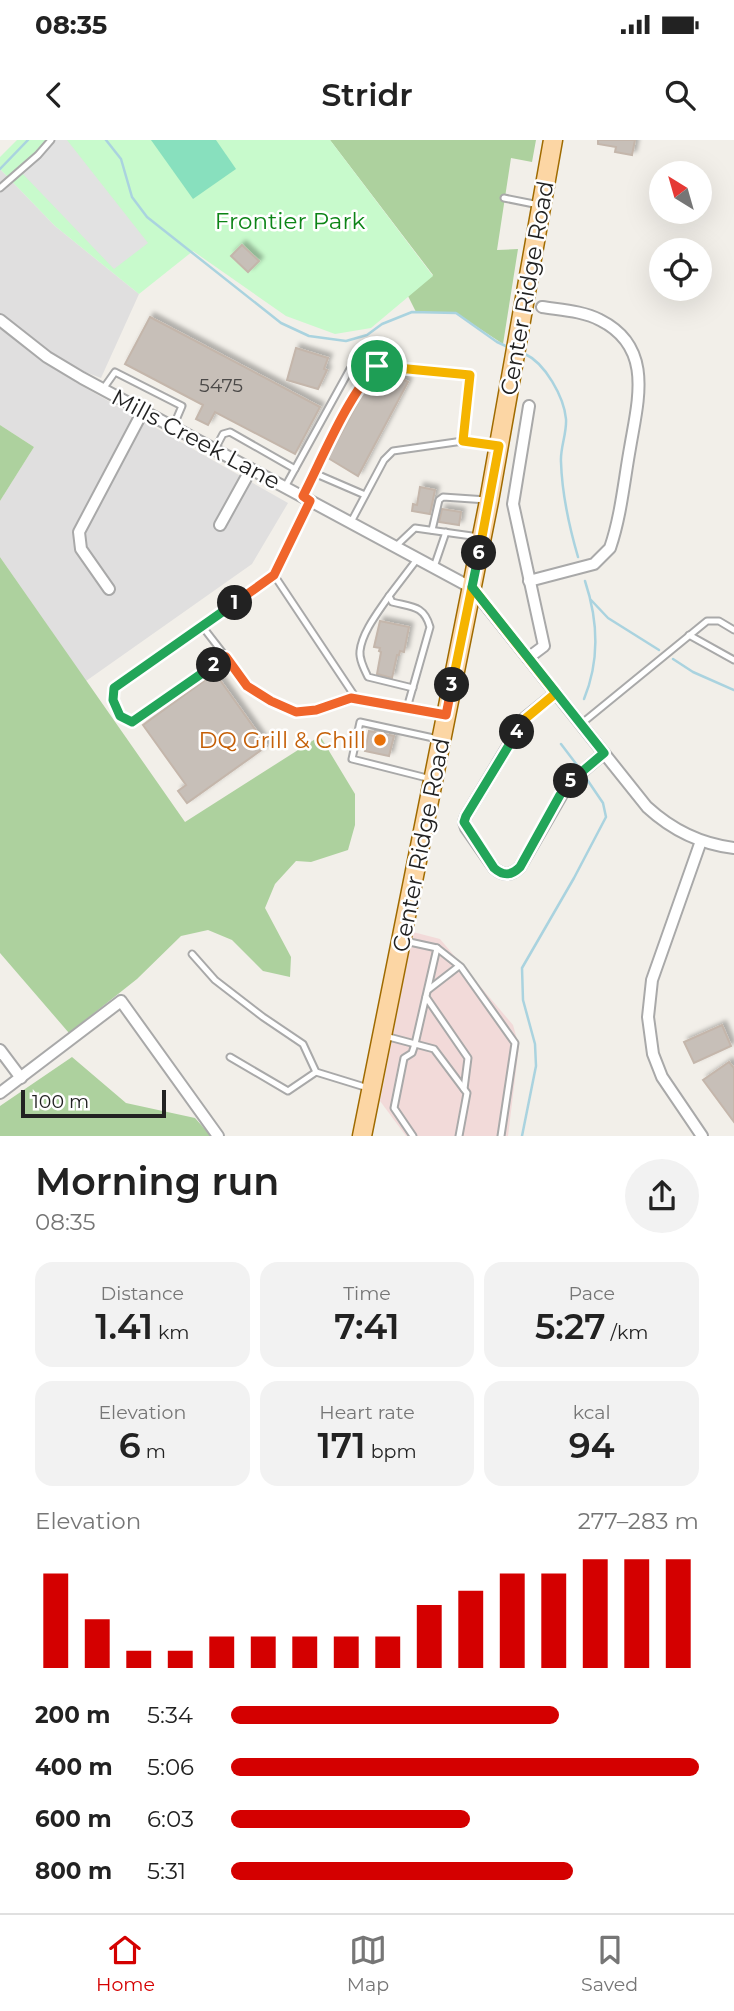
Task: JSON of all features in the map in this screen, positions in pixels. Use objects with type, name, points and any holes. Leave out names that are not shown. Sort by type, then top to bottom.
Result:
[{"type":"main road","name":"Center Ridge Road","points":[[362,1136],[489,501],[553,140]]},
{"type":"street","points":[[529,581],[583,569],[603,557],[614,536],[639,396],[639,374],[633,354],[614,328],[598,319],[542,307]]},
{"type":"street","name":"Mills Creek Lane","points":[[0,320],[47,357],[103,389],[472,587],[655,814],[701,841],[734,848]]},
{"type":"street","points":[[528,658],[544,646],[513,504],[529,406]]},
{"type":"street","points":[[109,589],[85,556],[79,541],[79,532],[143,411]]},
{"type":"street","points":[[220,525],[251,469]]},
{"type":"street","points":[[556,693],[526,718],[464,822],[500,873],[514,872],[520,867],[560,795],[574,777],[604,753]]},
{"type":"street","points":[[701,841],[656,969],[650,992],[648,1017],[653,1054],[662,1077],[702,1136]]},
{"type":"street","points":[[0,1094],[121,1001],[218,1136]]},
{"type":"street","points":[[0,1050],[20,1079]]},
{"type":"lane","points":[[0,188],[51,140]]},
{"type":"lane","points":[[504,198],[542,206]]},
{"type":"lane","points":[[226,657],[132,722],[120,716],[113,700],[114,688],[274,575],[314,473],[367,376],[377,366],[470,375],[463,441]]},
{"type":"lane","points":[[285,487],[350,369]]},
{"type":"lane","points":[[103,389],[115,372],[172,400],[182,406],[173,427]]},
{"type":"lane","points":[[215,449],[223,434],[230,432],[295,468]]},
{"type":"lane","points":[[351,522],[384,460],[393,451],[463,441],[499,446]]},
{"type":"lane","points":[[314,473],[365,495]]},
{"type":"lane","points":[[432,530],[439,500],[443,497],[489,501]]},
{"type":"lane","points":[[396,547],[415,528],[482,537]]},
{"type":"lane","points":[[433,567],[446,533]]},
{"type":"lane","points":[[413,688],[368,677],[360,651],[376,615],[418,558]]},
{"type":"lane","points":[[274,575],[356,699]]},
{"type":"lane","points":[[389,596],[392,602],[421,609],[430,626],[407,708]]},
{"type":"lane","points":[[581,724],[707,621],[719,621],[734,630]]},
{"type":"lane","points":[[202,626],[247,686],[296,712],[316,710],[339,701],[356,699],[446,715]]},
{"type":"lane","points":[[689,635],[734,660]]},
{"type":"lane","points":[[434,780],[352,759],[360,722],[442,740]]},
{"type":"lane","points":[[401,940],[437,948],[459,966],[515,1043],[501,1136]]},
{"type":"lane","points":[[413,1136],[394,1108],[404,1058],[412,1054],[415,1044],[437,948]]},
{"type":"lane","points":[[192,954],[215,980],[303,1044],[316,1072],[371,1089]]},
{"type":"lane","points":[[426,993],[459,966]]},
{"type":"lane","points":[[426,993],[468,1058],[464,1089]]},
{"type":"lane","points":[[382,1035],[434,1049],[467,1093],[459,1136]]},
{"type":"lane","points":[[230,1057],[288,1091],[316,1072]]},
{"type":"shaded area","points":[[51,140],[67,140],[148,243],[114,269],[20,171]]},
{"type":"shaded area","points":[[0,169],[55,226],[139,294],[101,378],[80,370],[75,382],[288,503],[252,564],[86,681],[0,557],[0,501],[34,447],[0,425]]},
{"type":"shaded area","points":[[413,932],[440,939],[513,1025],[519,1046],[508,1136],[406,1136],[380,1101]]},
{"type":"green space","name":"Frontier Park","points":[[17,140],[330,140],[433,276],[371,328],[335,334],[286,316],[193,251],[139,294],[55,226],[0,169],[0,157]]},
{"type":"green space","points":[[151,140],[216,140],[236,169],[193,199]]},
{"type":"green space","points":[[330,140],[536,140],[532,162],[511,158],[497,250],[518,249],[503,344],[456,313],[416,312],[408,296],[433,275]]},
{"type":"green space","points":[[0,425],[34,447],[0,501]]},
{"type":"green space","points":[[0,557],[185,822],[320,736],[355,794],[355,825],[348,850],[311,862],[296,861],[275,884],[265,908],[291,957],[290,977],[263,971],[232,940],[208,930],[181,936],[137,979],[69,1033],[0,953]]},
{"type":"green space","points":[[72,1057],[126,1103],[195,1118],[211,1136],[0,1136],[0,1106]]},
{"type":"building","points":[[598,140],[635,140],[632,155],[615,152],[616,147],[598,144]]},
{"type":"building","points":[[242,245],[259,261],[248,272],[231,256]]},
{"type":"building","points":[[150,317],[320,407],[295,454],[215,412],[208,425],[196,419],[203,405],[125,364]]},
{"type":"building","points":[[296,348],[328,358],[324,369],[327,370],[318,389],[287,380]]},
{"type":"building","points":[[379,371],[389,372],[408,382],[358,476],[328,458],[364,391]]},
{"type":"building","points":[[420,487],[435,490],[430,514],[412,511],[413,504],[417,505]]},
{"type":"building","points":[[442,509],[461,512],[459,525],[439,522]]},
{"type":"building","points":[[380,621],[409,627],[404,652],[400,651],[397,655],[392,678],[377,674],[381,652],[380,648],[374,647]]},
{"type":"building","points":[[215,673],[267,746],[187,803],[178,791],[186,785],[143,725]]},
{"type":"building","name":"DQ Grill & Chill","points":[[369,731],[394,736],[389,756],[365,751]]},
{"type":"building","points":[[722,1025],[731,1046],[694,1063],[684,1042]]},
{"type":"building","points":[[729,1062],[734,1068],[734,1122],[703,1080]]},
{"type":"waterway","points":[[0,169],[28,140]]},
{"type":"waterway","points":[[106,140],[121,159],[132,197],[147,217],[281,323],[309,336],[346,341],[367,335],[382,324],[412,312],[456,313],[508,347]]},
{"type":"waterway","points":[[525,354],[540,365],[562,401],[566,419],[561,457],[562,474],[566,510],[578,557]]},
{"type":"waterway","points":[[584,699],[595,655],[593,610],[585,581]]},
{"type":"waterway","points":[[591,600],[608,618],[659,650]]},
{"type":"waterway","points":[[673,659],[693,672],[734,690]]},
{"type":"waterway","points":[[561,744],[580,769]]},
{"type":"waterway","points":[[522,1136],[536,1066],[535,1044],[523,1000],[522,968],[606,817],[603,803],[584,775]]},
{"type":"place","name":"DQ Grill & Chill","points":[[380,740]]},
{"type":"route","points":[[377,366],[367,376],[353,400],[303,496],[310,501],[274,575],[114,688],[113,700],[120,716],[132,722],[226,657],[247,686],[296,712],[316,710],[351,698],[446,715],[472,587],[556,693],[526,718],[464,822],[494,868],[507,874],[520,867],[568,784],[604,753],[472,587],[499,446],[463,441],[470,375],[377,366]]}]
